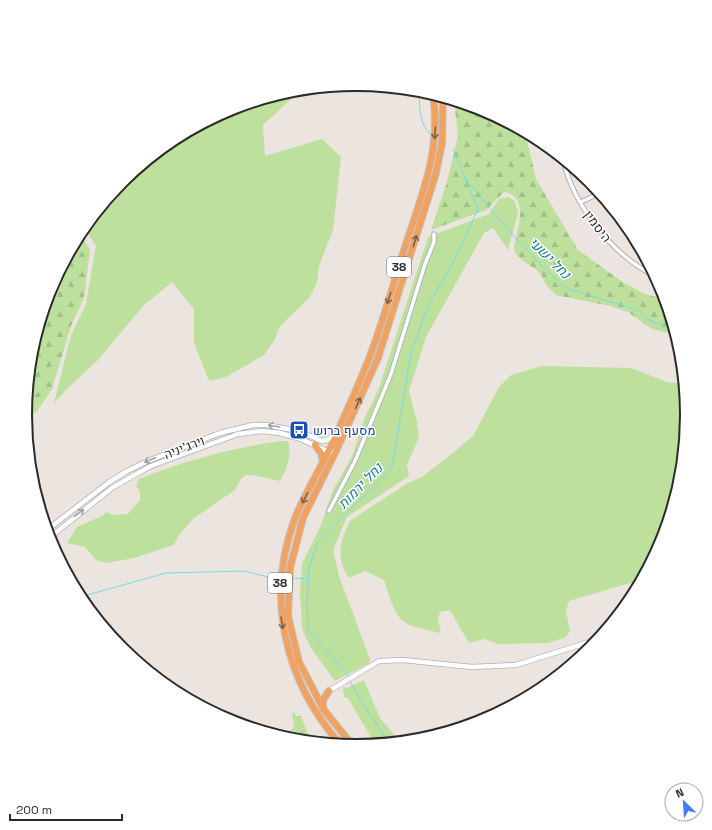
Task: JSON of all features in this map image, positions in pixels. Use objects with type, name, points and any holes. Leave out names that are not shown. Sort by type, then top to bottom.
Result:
[{"type":"highway","name":"38","points":[[336,738],[318,715],[298,680],[288,649],[281,617],[280,586],[287,546],[296,516],[329,452],[369,357],[425,186],[434,146],[436,111],[435,101]]},
{"type":"highway","name":"38","points":[[348,739],[324,710],[310,687],[299,662],[291,632],[287,600],[290,568],[303,518],[336,451],[378,358],[432,189],[440,156],[443,131],[443,103]]},
{"type":"highway","points":[[315,445],[321,453],[323,463]]},
{"type":"highway","points":[[310,687],[318,692],[328,692]]},
{"type":"highway","points":[[324,710],[323,700],[328,692]]},
{"type":"street","name":"היסמין","points":[[566,168],[581,202],[596,226],[615,247],[631,261],[646,271]]},
{"type":"street","points":[[581,202],[595,196]]},
{"type":"street","points":[[329,511],[355,461],[391,374],[425,264],[434,242],[434,234]]},
{"type":"street","name":"וירג'יניה","points":[[52,526],[108,483],[127,471],[148,461],[220,433],[253,425],[266,425],[299,431],[322,441],[327,440],[337,434]]},
{"type":"street","name":"וירג'יניה","points":[[55,533],[112,488],[151,466],[238,434],[262,431],[287,434],[329,452]]},
{"type":"street","points":[[329,452],[336,451]]},
{"type":"street","points":[[328,692],[379,661],[403,660],[472,667],[516,665],[586,643]]},
{"type":"green space","points":[[293,97],[263,125],[265,156],[322,139],[341,157],[333,230],[319,266],[317,283],[309,298],[280,326],[274,341],[264,355],[226,377],[209,381],[194,343],[194,309],[172,282],[144,305],[97,361],[54,403],[71,335],[86,304],[96,246],[88,233],[112,201],[142,171],[194,134],[213,124],[252,108]]},
{"type":"green space","points":[[455,106],[499,124],[527,140],[536,179],[578,250],[624,283],[645,294],[657,297],[670,333],[652,329],[628,312],[610,306],[556,295],[547,286],[539,272],[516,254],[514,248],[519,224],[520,207],[517,200],[512,195],[504,192],[486,210],[431,230],[447,182],[458,136]]},
{"type":"green space","points":[[508,197],[514,200],[518,213],[508,250],[493,228],[484,233],[426,337],[409,391],[417,422],[419,437],[407,465],[409,476],[347,517],[333,550],[339,576],[370,659],[369,663],[335,681],[311,648],[302,629],[300,592],[302,564],[321,525],[332,492],[353,454],[364,419],[378,391],[428,237],[489,214],[499,199]]},
{"type":"green space","points":[[84,239],[90,250],[84,298],[71,326],[52,389],[38,410],[32,415],[35,373],[43,331],[49,311],[65,272]]},
{"type":"green space","points":[[542,366],[631,368],[667,382],[678,383],[680,415],[674,478],[663,519],[647,558],[633,583],[569,601],[566,611],[570,631],[566,637],[548,643],[499,644],[484,639],[469,643],[450,610],[440,612],[438,620],[441,633],[415,627],[401,619],[396,613],[384,580],[365,571],[349,578],[342,564],[342,542],[351,520],[408,483],[422,477],[473,436],[499,387],[511,375]]},
{"type":"green space","points":[[288,441],[289,457],[287,467],[280,481],[246,475],[241,479],[235,490],[194,518],[179,535],[174,545],[134,558],[106,563],[96,560],[85,547],[67,543],[77,527],[102,516],[106,512],[113,515],[128,514],[140,500],[140,491],[136,486],[139,479],[173,466],[208,456],[244,447]]},
{"type":"green space","points":[[364,680],[380,718],[395,736],[372,738],[348,698],[344,697],[343,687],[347,688]]},
{"type":"green space","points":[[294,712],[296,716],[301,716],[308,735],[289,732],[294,727],[292,713]]},
{"type":"waterway","name":"נחל ישעי","points":[[419,97],[423,124],[430,134]]},
{"type":"waterway","name":"נחל ישעי","points":[[453,150],[464,175]]},
{"type":"waterway","name":"נחל ירמות","points":[[349,678],[345,671],[308,630],[307,601],[309,568],[317,543],[374,487],[392,467],[411,353],[429,303],[451,267],[478,209],[464,176]]},
{"type":"waterway","name":"נחל ישעי","points":[[466,178],[501,222],[539,263],[566,288],[640,311],[651,321],[668,326]]},
{"type":"waterway","points":[[87,595],[166,573],[244,571],[277,578]]},
{"type":"waterway","points":[[293,578],[307,579]]},
{"type":"waterway","name":"נחל ירמות","points":[[350,681],[361,701],[385,737]]},
{"type":"place","name":"מסעף ברוש","points":[[299,430]]}]
